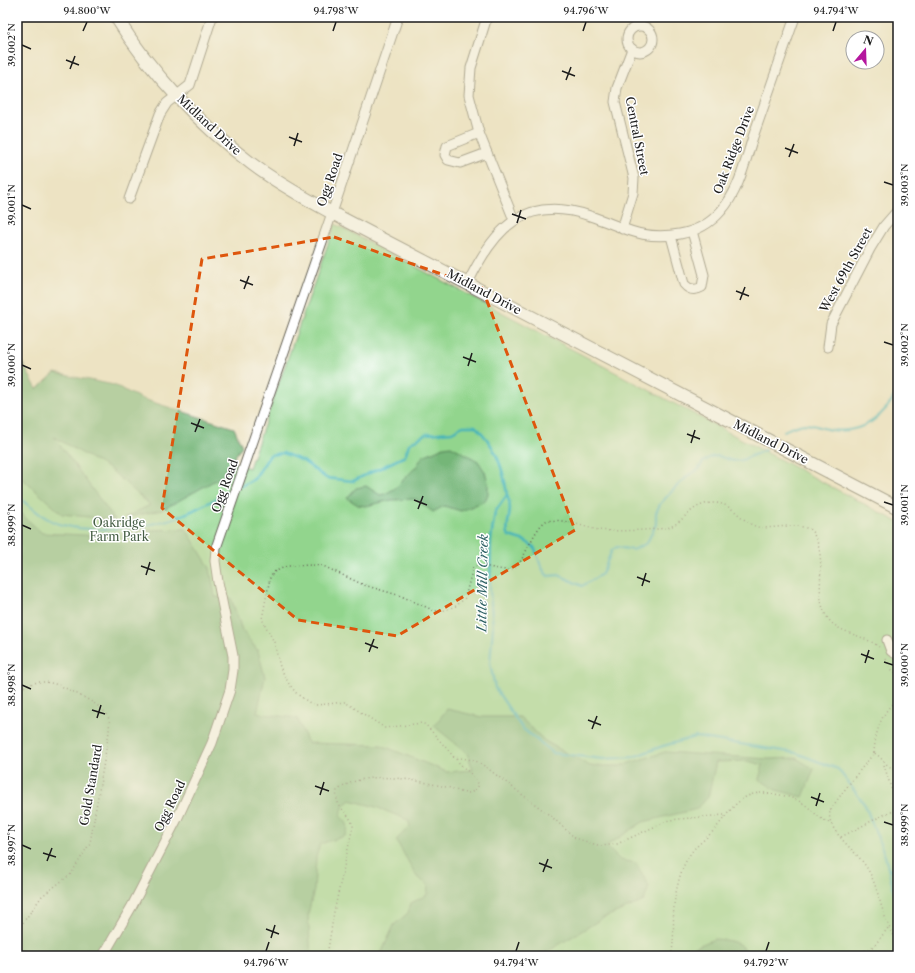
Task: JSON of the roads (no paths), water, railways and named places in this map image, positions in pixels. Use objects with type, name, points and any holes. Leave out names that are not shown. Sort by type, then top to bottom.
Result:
[{"type":"main road","name":"Midland Drive","points":[[116,17],[137,49],[177,95],[213,132],[251,164],[276,181],[332,213],[898,508]]},
{"type":"street","points":[[129,199],[160,114],[168,103],[190,85],[212,17]]},
{"type":"street","name":"Ogg Road","points":[[103,956],[132,906],[177,819],[212,743],[230,690],[233,670],[233,656],[218,582],[215,561],[216,548],[398,17]]},
{"type":"street","points":[[487,17],[474,55],[469,80],[471,109],[479,133],[514,220]]},
{"type":"street","name":"Oak Ridge Drive","points":[[468,283],[490,242],[514,220],[538,211],[556,210],[590,216],[622,229],[654,237],[671,236],[692,231],[709,222],[721,212],[737,185],[795,17]]},
{"type":"street","name":"Central Street","points":[[622,229],[633,193],[634,178],[616,102],[617,88],[632,49]]},
{"type":"street","points":[[479,133],[453,142],[447,146],[445,155],[448,160],[460,163],[487,153]]},
{"type":"street","name":"West 69th Street","points":[[828,347],[831,324],[870,249],[884,226],[898,210]]},
{"type":"street","points":[[671,236],[684,284],[687,288],[698,290],[702,286],[704,275],[692,231]]},
{"type":"street","points":[[887,640],[891,651],[898,655]]},
{"type":"waterway","points":[[784,431],[804,424],[832,430],[854,429],[863,426],[880,415],[893,399],[898,389]]},
{"type":"waterway","name":"Little Mill Creek","points":[[241,486],[254,479],[270,455],[283,453],[303,461],[326,478],[353,481],[405,456],[409,444],[426,434],[452,432],[463,426],[475,426],[488,441],[501,466],[507,495],[495,512],[491,539],[490,591],[493,627],[490,663],[495,688],[522,728],[553,753],[603,759],[633,757],[663,746],[696,737],[796,753],[838,769],[865,805],[885,856],[898,908]]},
{"type":"waterway","points":[[507,495],[510,507],[507,528],[509,536],[525,541],[534,547],[541,566],[548,576],[559,575],[582,586],[602,574],[612,550],[617,547],[633,550],[647,543],[656,524],[656,513],[660,504],[690,474],[698,470],[703,462],[711,457],[718,456],[733,461],[742,460],[765,450]]},
{"type":"waterway","name":"Little Mill Creek","points":[[17,496],[51,521],[63,525],[87,529],[114,529],[152,524],[173,518],[233,490]]},
{"type":"waterway","points":[[888,868],[898,873]]},
{"type":"park label","name":"Oakridge Farm Park","points":[[119,530]]}]
